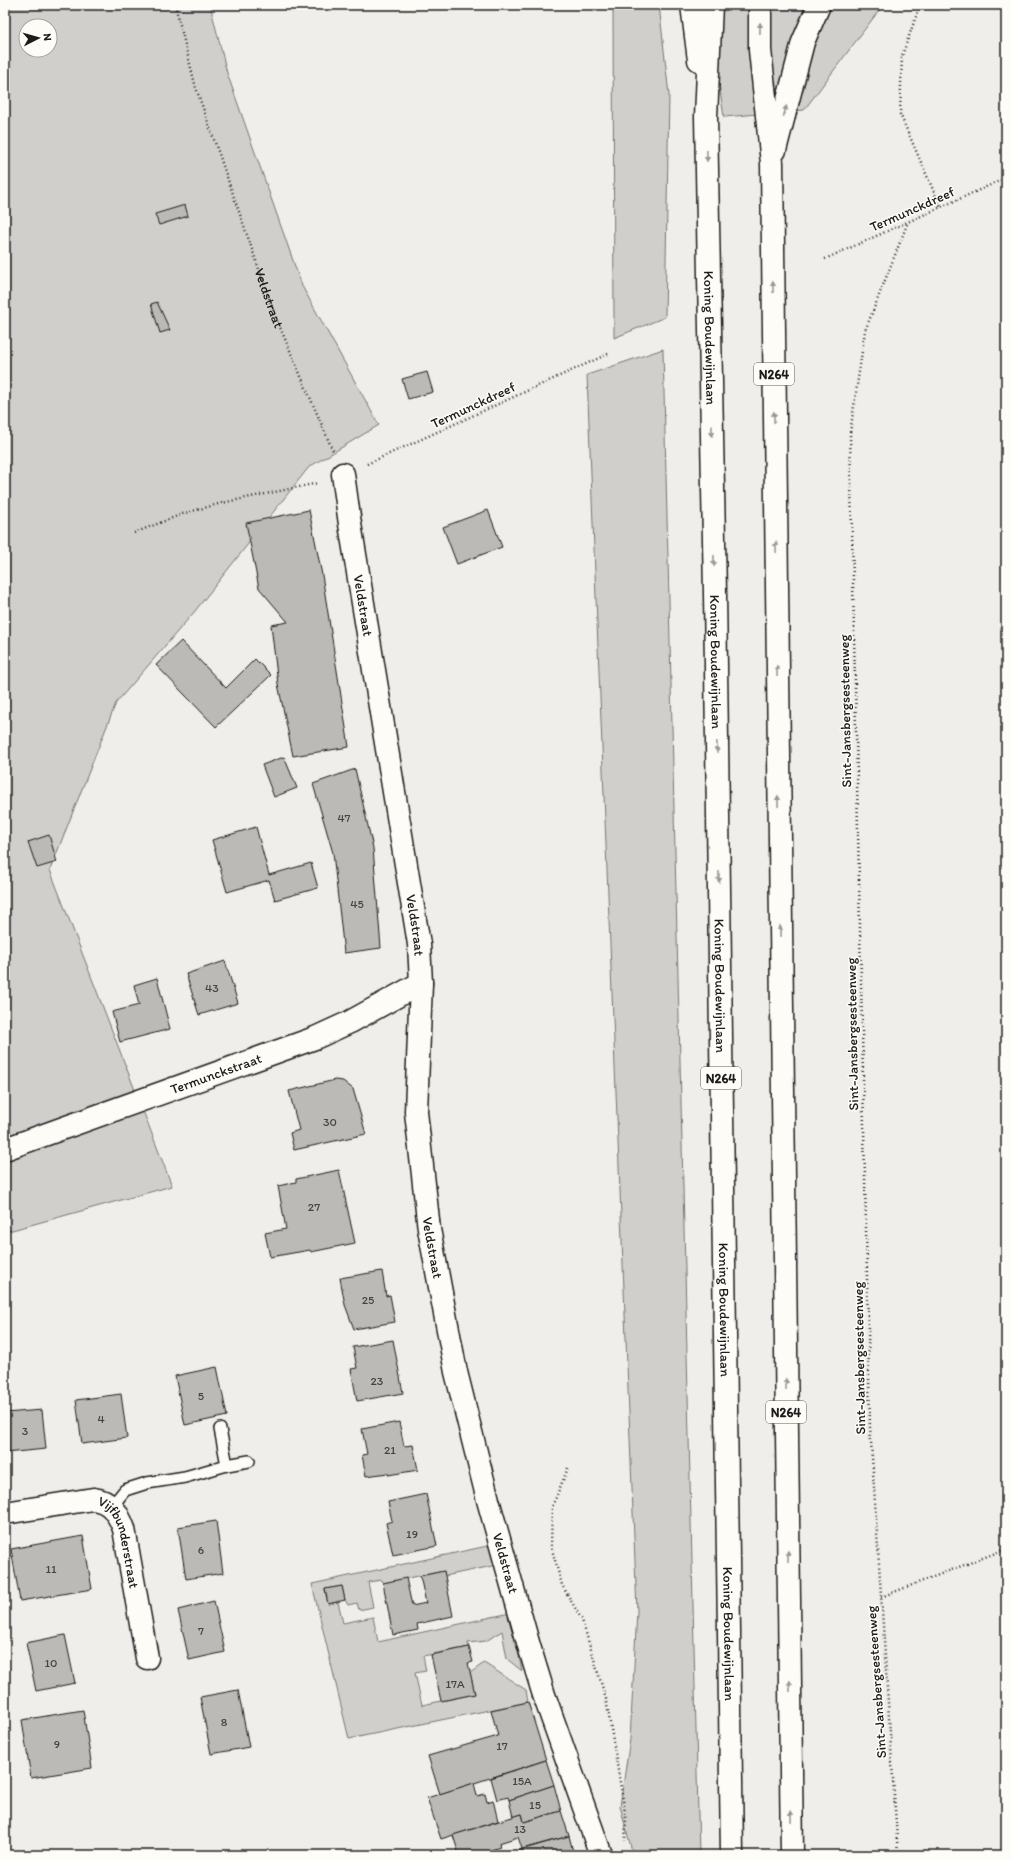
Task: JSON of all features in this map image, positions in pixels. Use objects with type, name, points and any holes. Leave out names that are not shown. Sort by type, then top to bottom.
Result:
[{"type":"main road","points":[[692,5],[706,117]]},
{"type":"main road","points":[[706,117],[711,5]]},
{"type":"main road","points":[[760,5],[760,50],[772,163]]},
{"type":"main road","points":[[772,163],[803,42],[819,5]]},
{"type":"main road","name":"Koning Boudewijnlaan","points":[[706,117],[715,617],[732,1855]]},
{"type":"main road","name":"N264","points":[[772,163],[792,1855]]},
{"type":"main road","name":"Veldstraat","points":[[343,474],[419,944],[422,983],[416,1112],[429,1229],[456,1372],[486,1493],[529,1646],[601,1855]]},
{"type":"main road","name":"Termunckstraat","points":[[5,1149],[309,1041],[350,1022],[422,983]]},
{"type":"main road","name":"Vijfbunderstraat","points":[[5,1513],[93,1499],[106,1502],[112,1506],[119,1516],[124,1529],[147,1658]]},
{"type":"lane","points":[[220,1429],[227,1465]]},
{"type":"lane","points":[[112,1506],[125,1490],[147,1483],[185,1477],[227,1465],[249,1461]]},
{"type":"path","name":"Veldstraat","points":[[175,5],[196,88],[276,318],[343,474]]},
{"type":"path","points":[[920,5],[902,56],[900,114],[941,208]]},
{"type":"path","name":"Termunckdreef","points":[[825,259],[1006,178]]},
{"type":"path","name":"Sint-Jansbergsesteenweg","points":[[898,1855],[870,1426],[850,433],[865,331],[908,222]]},
{"type":"path","name":"Termunckdreef","points":[[134,533],[185,513],[222,503],[309,486],[343,474],[380,459],[610,353]]},
{"type":"path","points":[[568,1468],[552,1507],[551,1546],[562,1585],[582,1620],[606,1698],[626,1818],[625,1844]]},
{"type":"path","points":[[881,1597],[1006,1549]]},
{"type":"shaded area","points":[[5,5],[210,5],[227,73],[302,286],[379,425],[309,467],[195,611],[116,703],[50,870],[172,1186],[5,1232]]},
{"type":"shaded area","points":[[613,5],[659,5],[669,95],[665,317],[614,338]]},
{"type":"shaded area","points":[[707,5],[883,5],[804,110],[724,117]]},
{"type":"shaded area","points":[[663,349],[699,1855],[633,1855],[620,1806],[630,1739],[637,1611],[587,375]]},
{"type":"shaded area","points":[[492,1545],[497,1565],[445,1576],[444,1571],[383,1583],[382,1580],[368,1582],[373,1607],[359,1610],[357,1603],[348,1605],[345,1600],[342,1586],[325,1589],[328,1604],[338,1602],[343,1623],[373,1617],[378,1642],[510,1613],[522,1671],[507,1659],[502,1631],[486,1641],[468,1643],[469,1647],[423,1656],[426,1671],[415,1673],[422,1705],[475,1694],[470,1673],[484,1663],[526,1690],[528,1702],[349,1739],[312,1584]]},
{"type":"building","points":[[185,205],[188,216],[159,225],[155,214]]},
{"type":"building","points":[[157,302],[170,330],[160,333],[151,304]]},
{"type":"building","points":[[427,372],[433,392],[408,399],[402,379]]},
{"type":"building","points":[[309,510],[322,575],[349,747],[293,756],[278,684],[271,625],[288,622],[259,588],[246,523]]},
{"type":"building","points":[[488,510],[502,547],[457,564],[443,527]]},
{"type":"building","points":[[181,641],[226,688],[255,659],[271,675],[216,727],[156,665]]},
{"type":"building","points":[[284,757],[297,788],[274,797],[262,765]]},
{"type":"building","points":[[355,769],[373,848],[381,948],[344,953],[333,853],[313,784]]},
{"type":"building","points":[[256,827],[269,875],[311,863],[318,888],[275,900],[269,880],[227,892],[212,840]]},
{"type":"building","points":[[49,835],[57,862],[37,868],[28,842]]},
{"type":"building","points":[[225,961],[238,1003],[199,1015],[186,974]]},
{"type":"building","points":[[157,978],[170,1029],[120,1042],[112,1012],[139,1005],[134,985]]},
{"type":"building","points":[[335,1080],[343,1081],[353,1089],[366,1134],[294,1150],[290,1133],[299,1130],[289,1091]]},
{"type":"building","points":[[339,1170],[355,1243],[311,1252],[310,1250],[270,1257],[265,1233],[286,1229],[278,1186],[296,1182],[296,1179]]},
{"type":"building","points":[[382,1271],[386,1296],[390,1295],[395,1322],[354,1329],[345,1305],[340,1278]]},
{"type":"building","points":[[393,1340],[403,1393],[357,1401],[351,1369],[357,1368],[353,1347]]},
{"type":"building","points":[[217,1367],[227,1416],[185,1425],[175,1376]]},
{"type":"building","points":[[121,1394],[127,1438],[82,1444],[76,1400]]},
{"type":"building","points":[[42,1410],[46,1449],[5,1453],[5,1413]]},
{"type":"building","points":[[399,1422],[404,1446],[413,1445],[418,1470],[388,1475],[388,1473],[366,1476],[362,1455],[367,1454],[362,1429]]},
{"type":"building","points":[[426,1494],[437,1546],[393,1555],[386,1523],[392,1521],[388,1502]]},
{"type":"building","points":[[216,1521],[223,1573],[186,1579],[178,1527]]},
{"type":"building","points":[[83,1536],[92,1589],[20,1601],[11,1549]]},
{"type":"building","points":[[444,1571],[453,1616],[417,1624],[418,1630],[393,1635],[383,1583],[406,1578],[412,1606],[426,1603],[420,1576]]},
{"type":"building","points":[[342,1586],[345,1600],[328,1604],[325,1589]]},
{"type":"building","points":[[214,1601],[225,1652],[189,1660],[178,1610]]},
{"type":"building","points":[[65,1635],[75,1683],[36,1691],[26,1643]]},
{"type":"building","points":[[469,1647],[473,1662],[468,1663],[475,1694],[441,1701],[431,1655]]},
{"type":"building","points":[[238,1690],[249,1747],[211,1754],[200,1697]]},
{"type":"building","points":[[528,1702],[546,1760],[440,1794],[428,1756],[498,1736],[491,1710]]},
{"type":"building","points":[[83,1710],[92,1768],[31,1778],[22,1720]]},
{"type":"building","points":[[546,1760],[554,1785],[509,1800],[508,1797],[497,1800],[491,1778]]},
{"type":"building","points":[[474,1783],[477,1796],[485,1794],[487,1802],[493,1800],[498,1821],[441,1839],[427,1798]]},
{"type":"building","points":[[554,1785],[561,1811],[524,1822],[522,1814],[513,1817],[509,1800]]},
{"type":"building","points":[[561,1811],[569,1836],[522,1849],[518,1837],[499,1843],[500,1847],[491,1850],[492,1855],[459,1855],[453,1835],[522,1814],[524,1822]]},
{"type":"building","points":[[569,1836],[574,1855],[518,1855],[517,1851]]}]
